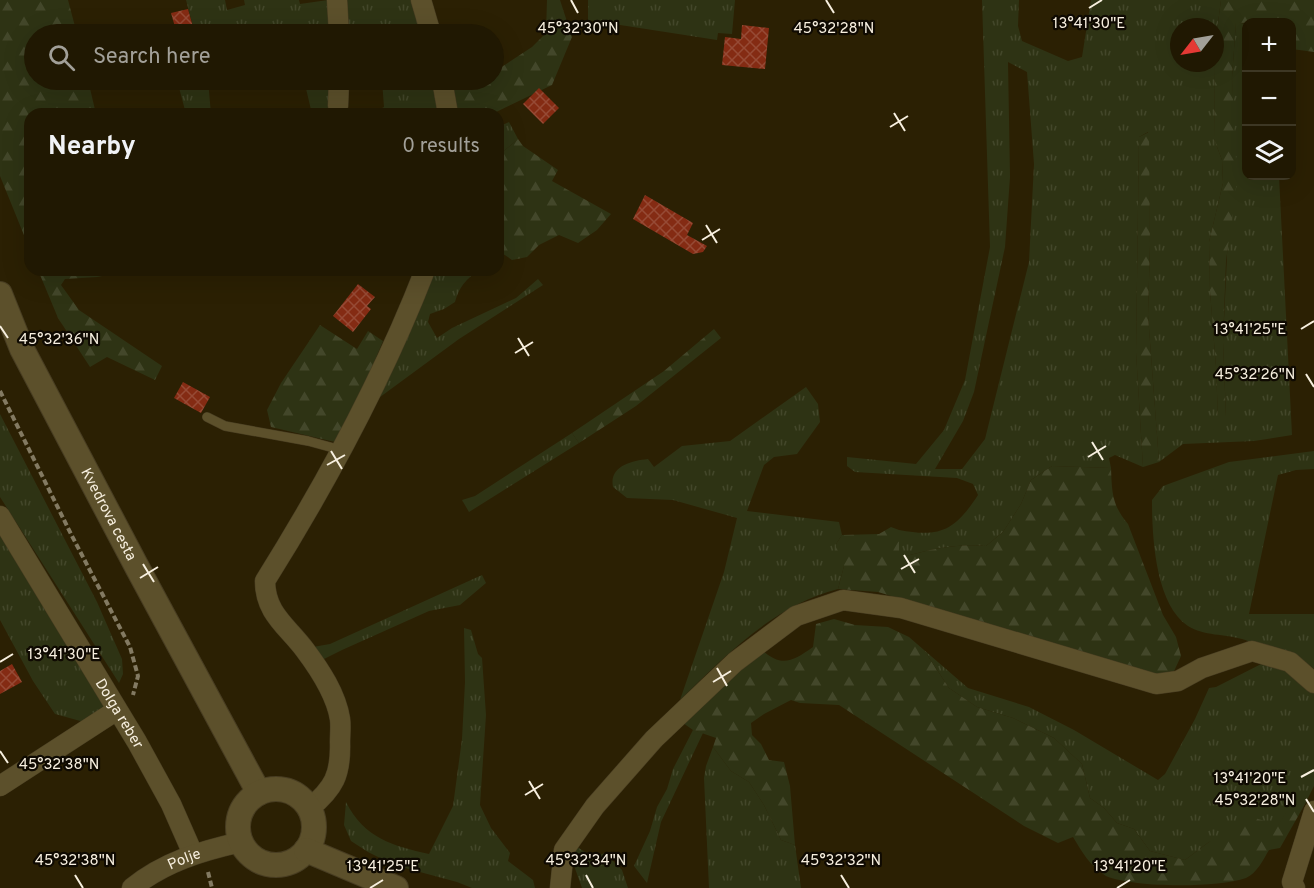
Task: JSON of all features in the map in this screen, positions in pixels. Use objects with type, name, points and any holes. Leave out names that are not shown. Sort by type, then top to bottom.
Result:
[{"type":"street","points":[[337,0],[338,24]]},
{"type":"street","points":[[421,0],[428,24]]},
{"type":"street","points":[[338,106],[339,90]]},
{"type":"street","points":[[444,90],[447,108]]},
{"type":"street","points":[[309,809],[325,795],[337,777],[341,758],[340,719],[330,688],[305,650],[269,606],[265,595],[265,581],[363,411],[423,276]]},
{"type":"street","name":"Kvedrova cesta","points":[[0,294],[22,349],[259,793]]},
{"type":"street","name":"Dolga reber","points":[[0,516],[171,804],[193,854]]},
{"type":"street","points":[[560,888],[564,850],[595,806],[654,739],[735,662],[796,616],[843,600],[901,608],[1156,684],[1178,681],[1203,668],[1252,651],[1290,662],[1314,683]]},
{"type":"street","points":[[0,786],[117,710]]},
{"type":"street","points":[[270,789],[292,793],[309,809],[314,830],[306,850],[296,860],[271,865],[253,857],[241,842],[238,819],[249,799],[259,793],[270,789]]},
{"type":"street","points":[[1295,888],[1292,882],[1314,811]]},
{"type":"street","name":"Polje","points":[[132,888],[169,864],[193,854],[241,842]]},
{"type":"street","points":[[306,850],[396,888]]},
{"type":"lane","points":[[207,417],[225,426],[308,441],[341,450]]},
{"type":"path","points":[[0,391],[130,647],[138,676],[133,697],[117,710]]},
{"type":"path","points":[[208,871],[212,888]]},
{"type":"green space","points":[[0,0],[68,0],[74,24],[24,24],[24,90],[90,90],[95,108],[24,108],[24,235],[0,176]]},
{"type":"green space","points":[[186,0],[225,0],[227,10],[245,5],[244,0],[299,0],[300,4],[328,0],[330,24],[192,24]]},
{"type":"green space","points":[[342,0],[417,0],[424,24],[343,24]]},
{"type":"green space","points":[[547,0],[560,0],[572,37],[552,85],[504,108],[453,108],[449,90],[504,90],[504,65],[532,47],[546,33]]},
{"type":"green space","points":[[588,0],[735,0],[732,34],[718,33],[717,40],[588,20]]},
{"type":"green space","points":[[982,0],[1019,0],[1018,26],[1022,41],[1068,61],[1082,57],[1091,0],[1221,0],[1219,18],[1170,18],[1170,72],[1215,72],[1214,139],[1222,160],[1223,183],[1209,242],[1218,418],[1226,416],[1223,342],[1236,22],[1242,23],[1242,180],[1279,180],[1292,435],[1254,441],[1183,444],[1159,462],[1148,315],[1150,245],[1148,132],[1139,137],[1136,352],[1143,467],[1115,455],[1109,458],[1111,468],[1052,466],[1031,480],[1021,504],[1003,532],[986,546],[955,546],[906,556],[898,551],[899,530],[926,533],[946,529],[962,516],[978,495],[973,484],[957,478],[855,472],[847,466],[847,457],[916,464],[944,430],[965,380],[990,247]],"holes":[[[1008,62],[1027,72],[1034,164],[1029,262],[985,439],[962,469],[935,469],[963,421],[974,392],[1005,247],[1010,177]]]},
{"type":"green space","points":[[1221,0],[1314,0],[1314,52],[1296,50],[1296,18],[1242,18],[1242,23],[1236,23],[1232,77],[1237,180],[1226,261],[1223,342],[1226,417],[1218,419],[1209,242],[1223,183],[1222,160],[1214,139],[1215,72],[1224,72],[1224,18],[1219,18]]},
{"type":"green space","points":[[180,90],[209,90],[210,108],[184,108]]},
{"type":"green space","points":[[306,90],[336,90],[342,108],[311,108]]},
{"type":"green space","points":[[383,90],[438,90],[441,108],[382,108],[384,107]]},
{"type":"green space","points":[[509,122],[518,139],[504,151],[504,124]]},
{"type":"green space","points":[[1149,132],[1148,315],[1159,462],[1143,467],[1136,352],[1139,137]]},
{"type":"green space","points":[[518,139],[523,146],[558,170],[552,181],[611,214],[597,230],[578,243],[559,235],[539,245],[527,257],[512,260],[504,254],[504,151]]},
{"type":"green space","points":[[40,276],[102,276],[65,279],[61,285],[79,310],[162,366],[155,380],[107,357],[90,367],[58,318]]},
{"type":"green space","points":[[432,276],[471,276],[464,284],[455,302],[430,314],[428,322],[437,338],[452,328],[516,298],[538,279],[543,285],[459,339],[376,400]]},
{"type":"green space","points":[[320,325],[357,349],[368,331],[383,341],[360,396],[335,442],[271,427],[267,410],[281,383]]},
{"type":"green space","points":[[714,329],[721,338],[636,406],[579,443],[572,433],[664,371]]},
{"type":"green space","points":[[806,387],[818,404],[820,422],[797,454],[774,457],[764,465],[747,511],[839,522],[842,535],[836,544],[844,566],[838,589],[793,607],[752,634],[680,700],[724,572],[737,518],[673,500],[627,498],[613,487],[614,474],[628,463],[641,460],[648,459],[654,467],[682,446],[730,441]]},
{"type":"green space","points":[[0,414],[97,602],[122,659],[123,674],[119,683],[0,497]]},
{"type":"green space","points":[[572,433],[579,443],[469,512],[462,500],[475,496]]},
{"type":"green space","points":[[1314,451],[1314,469],[1296,470],[1278,475],[1249,614],[1314,614],[1314,669],[1299,659],[1264,649],[1245,640],[1194,629],[1177,616],[1168,602],[1158,568],[1153,532],[1152,500],[1163,486],[1229,462]]},
{"type":"green space","points":[[1052,466],[1111,468],[1116,505],[1128,524],[1163,615],[1176,637],[1181,656],[1170,680],[878,592],[838,589],[844,566],[835,557],[836,544],[842,535],[879,534],[891,527],[899,530],[899,551],[906,556],[955,546],[986,546],[1003,532],[1021,504],[1031,480]]},
{"type":"green space","points":[[0,530],[108,707],[84,722],[55,714],[33,681],[0,620]]},
{"type":"green space","points":[[482,575],[486,583],[460,605],[429,611],[322,660],[313,647],[330,644]]},
{"type":"green space","points":[[834,619],[855,625],[888,627],[909,637],[924,650],[949,688],[977,707],[1013,718],[1054,738],[1082,764],[1090,798],[1104,808],[1117,823],[1134,829],[1150,851],[1185,860],[1209,842],[1255,818],[1278,825],[1296,796],[1305,804],[1280,848],[1269,850],[1257,870],[1246,878],[1196,885],[1155,885],[1119,880],[1106,876],[1095,868],[1073,837],[1058,843],[1024,826],[839,705],[800,703],[791,700],[751,723],[752,735],[761,744],[769,760],[784,762],[790,786],[795,845],[781,840],[764,805],[749,782],[731,771],[713,747],[716,738],[693,730],[683,723],[762,650],[769,656],[782,661],[793,659],[813,647],[816,624]]},
{"type":"green space","points":[[464,628],[471,630],[478,654],[482,658],[486,715],[480,805],[491,828],[510,853],[508,861],[533,880],[535,888],[472,888],[394,865],[351,841],[344,825],[346,802],[353,814],[371,832],[392,844],[429,854],[453,806],[462,739],[465,682]]},
{"type":"green space","points":[[924,650],[968,688],[1029,707],[1074,730],[1158,780],[1165,774],[1209,688],[1216,687],[1271,659],[1314,691],[1314,786],[1305,804],[1296,797],[1278,826],[1209,842],[1185,860],[1150,851],[1134,829],[1117,823],[1104,808],[1090,798],[1082,764],[1054,738],[1013,718],[977,707],[949,688]]},
{"type":"green space","points":[[693,730],[703,733],[661,822],[647,883],[634,866],[650,831],[657,807],[667,789],[673,769]]},
{"type":"green space","points":[[713,747],[731,771],[749,782],[764,805],[781,840],[795,845],[801,888],[709,888],[704,778]]},
{"type":"green space","points":[[577,847],[593,857],[605,853],[622,870],[628,888],[582,888],[572,860]]},
{"type":"building","points":[[188,9],[192,24],[174,24],[171,13]]},
{"type":"building","points":[[742,25],[769,28],[765,69],[722,65],[725,37],[741,39]]},
{"type":"building","points":[[539,88],[559,108],[543,124],[523,104]]},
{"type":"building","points":[[645,195],[693,223],[687,235],[707,246],[703,252],[693,254],[633,219]]},
{"type":"building","points":[[358,284],[375,297],[367,306],[371,309],[353,332],[333,316]]},
{"type":"building","points":[[183,382],[210,397],[201,413],[174,398]]},
{"type":"building","points":[[12,664],[22,682],[0,694],[0,671]]}]
